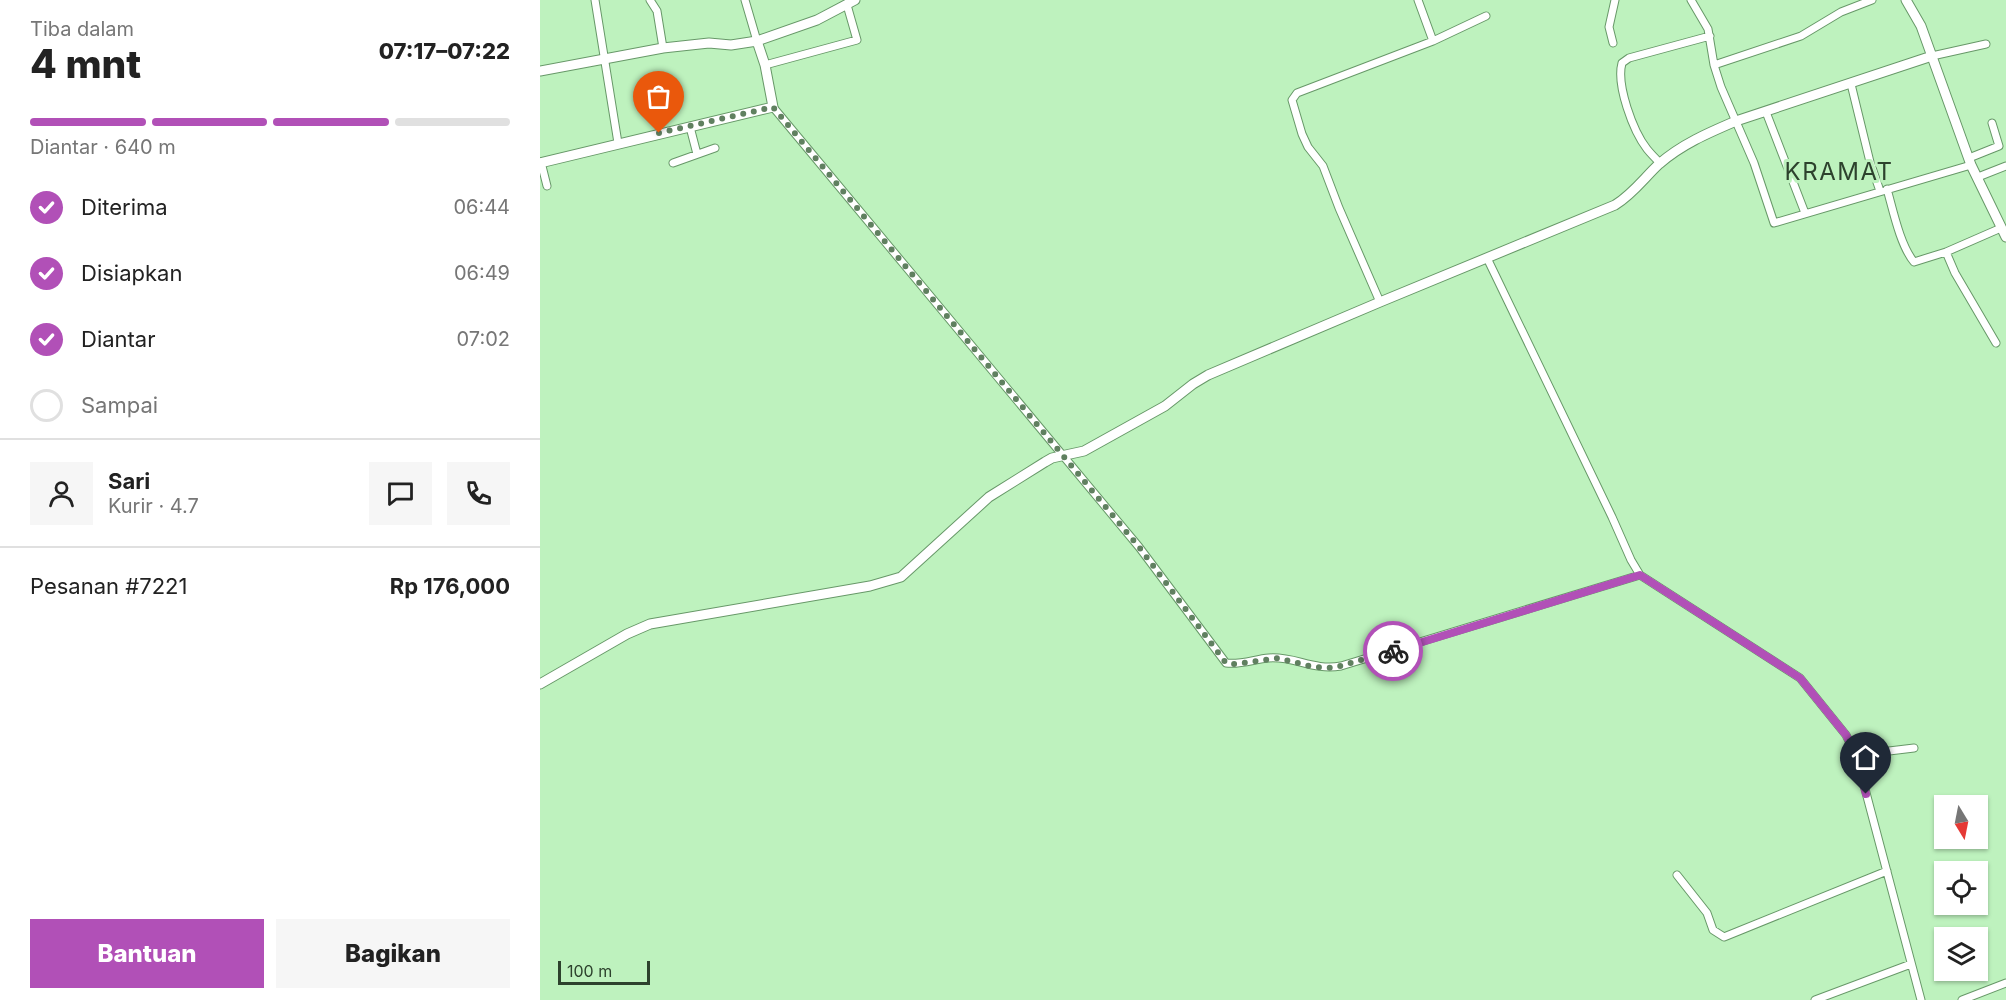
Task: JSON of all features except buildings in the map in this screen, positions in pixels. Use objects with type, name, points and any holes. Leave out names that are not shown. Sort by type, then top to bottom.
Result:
[{"type":"street","points":[[595,0],[618,143]]},
{"type":"street","points":[[650,0],[657,11],[663,48]]},
{"type":"street","points":[[745,0],[765,65],[773,107],[1065,456],[1093,494],[1139,547],[1226,663],[1235,664],[1278,658],[1313,667],[1341,666],[1640,575]]},
{"type":"street","points":[[1418,0],[1433,41]]},
{"type":"street","points":[[1613,43],[1609,27],[1615,0]]},
{"type":"street","points":[[1691,0],[1710,36],[1718,81],[1762,187],[1773,223],[1970,162],[1999,146],[1992,123]]},
{"type":"street","points":[[1714,64],[1801,36],[1841,12],[1872,0]]},
{"type":"street","points":[[1851,84],[1883,190],[1912,260],[1918,261],[2003,232],[1970,162],[1921,26],[1906,0]]},
{"type":"street","points":[[540,71],[663,48],[709,43],[731,45],[757,41],[798,28],[850,2],[857,40],[765,65]]},
{"type":"street","points":[[1380,302],[1323,166],[1308,147],[1302,134],[1293,98],[1297,93],[1433,41],[1486,16]]},
{"type":"street","points":[[1660,163],[1638,135],[1626,106],[1621,80],[1622,63],[1629,58],[1710,36]]},
{"type":"street","points":[[540,684],[627,634],[650,624],[870,586],[901,577],[989,497],[1052,458],[1084,451],[1165,406],[1208,375],[1615,205],[1628,197],[1660,163],[1685,144],[1736,121],[1932,56],[1986,44]]},
{"type":"street","points":[[547,186],[541,162],[773,107]]},
{"type":"street","points":[[1766,112],[1805,213]]},
{"type":"street","points":[[690,127],[697,154]]},
{"type":"street","points":[[673,163],[715,148]]},
{"type":"street","points":[[1978,177],[2006,166]]},
{"type":"street","points":[[1946,252],[1955,273],[1996,343]]},
{"type":"street","points":[[1487,258],[1640,575],[1800,678],[1846,735],[1856,755],[1921,1000]]},
{"type":"street","points":[[1856,755],[1914,748]]},
{"type":"street","points":[[1677,874],[1707,913],[1713,930],[1724,937],[1887,872]]},
{"type":"street","points":[[1815,1000],[1911,964]]},
{"type":"street","points":[[1962,1000],[2006,983]]},
{"type":"way so far","points":[[659,133],[773,107],[784,123],[834,178],[1065,456],[1093,494],[1187,608],[1226,663],[1235,664],[1278,658],[1313,667],[1333,668],[1393,651]]},
{"type":"district","name":"KRAMAT","points":[[1839,171]]},
{"type":"route","points":[[1393,651],[1640,575],[1800,678],[1846,735],[1854,749],[1866,794]]}]
